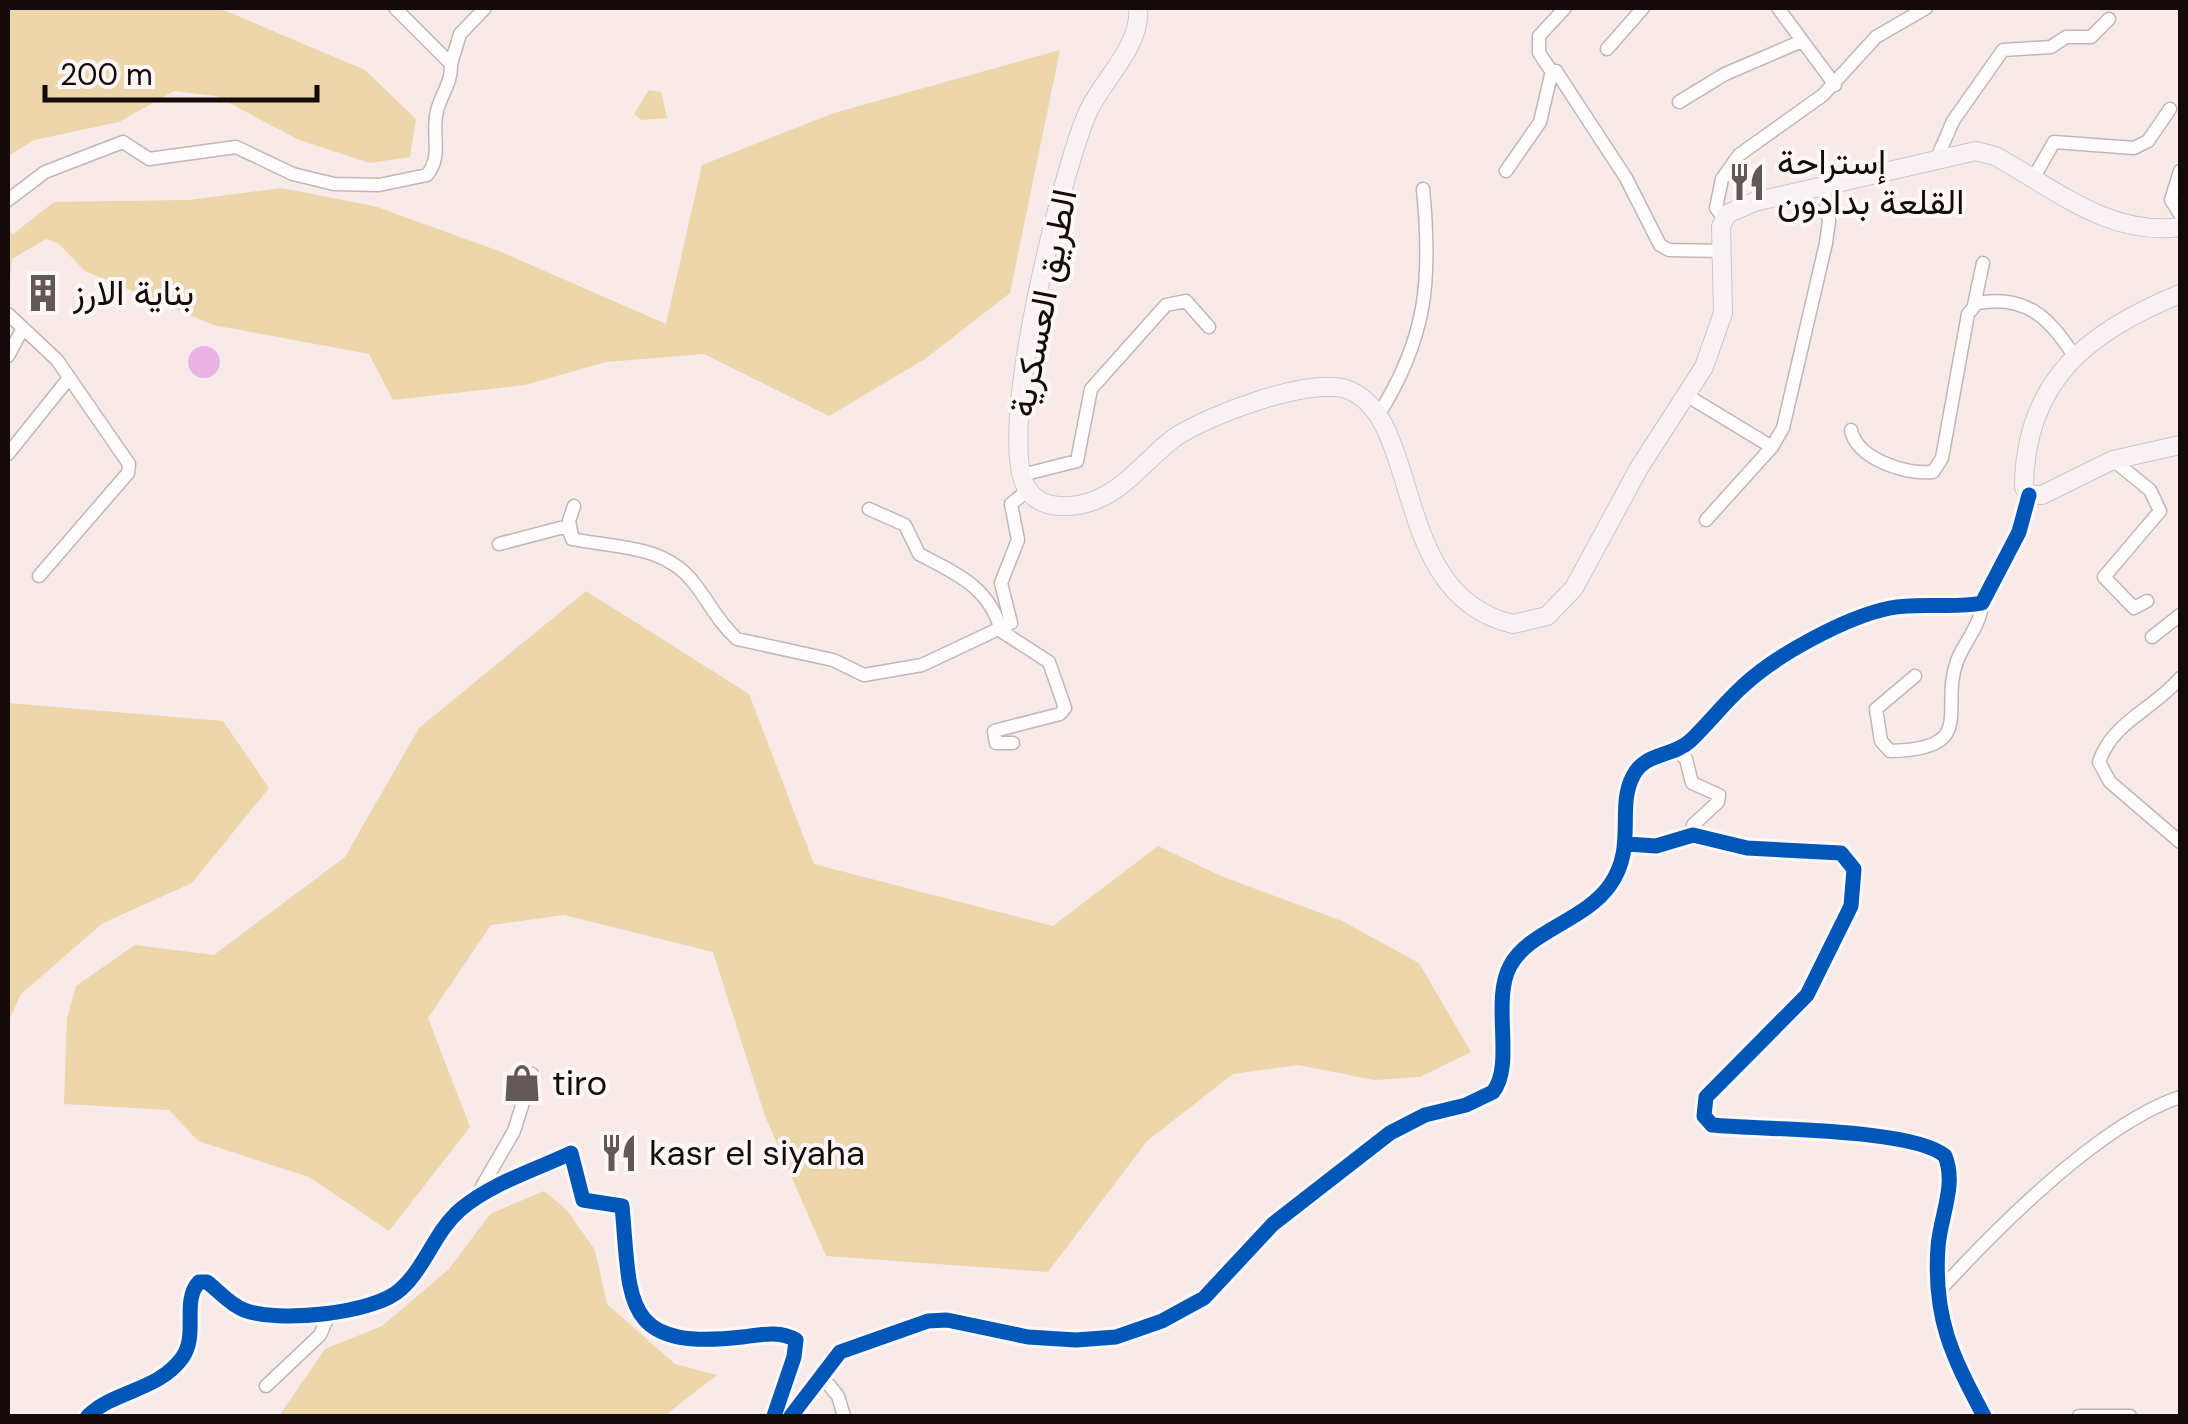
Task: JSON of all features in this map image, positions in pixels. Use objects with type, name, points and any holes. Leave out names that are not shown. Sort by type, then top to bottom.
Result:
[{"type":"main road","name":"الطريق العسكرية","points":[[1025,483],[1017,443],[1020,395],[1057,216],[1086,115],[1130,43],[1138,8]]},
{"type":"main road","points":[[1025,483],[1056,506],[1088,503],[1120,487],[1190,428],[1315,388],[1353,392],[1377,417],[1395,454],[1428,555],[1472,604],[1504,622],[1526,624],[1554,611],[1574,588],[1639,468],[1711,352],[1721,324],[1723,217],[1754,202],[1824,190],[1937,158],[1985,152],[2122,226],[2180,227]]},
{"type":"main road","points":[[2180,294],[2115,325],[2074,356],[2051,384],[2038,412],[2024,480],[2029,495],[2042,495],[2113,460],[2180,445]]},
{"type":"street","points":[[396,8],[451,64]]},
{"type":"street","points":[[8,200],[45,172],[123,142],[149,160],[242,148],[292,174],[334,184],[420,179],[436,162],[437,110],[450,82],[460,34],[484,8]]},
{"type":"street","points":[[1565,8],[1539,36],[1539,53],[1552,72],[1560,74],[1626,178],[1660,245],[1669,250],[1722,251]]},
{"type":"street","points":[[1607,48],[1643,8]]},
{"type":"street","points":[[1778,8],[1835,84]]},
{"type":"street","points":[[1723,217],[1716,208],[1718,189],[1739,154],[1835,84],[1876,38],[1926,8]]},
{"type":"street","points":[[1937,158],[1953,121],[2004,50],[2051,47],[2066,38],[2094,36],[2110,20]]},
{"type":"street","points":[[1678,102],[1725,74],[1802,41]]},
{"type":"street","points":[[1506,171],[1540,122],[1552,72]]},
{"type":"street","points":[[2034,177],[2054,142],[2134,148],[2148,141],[2170,108]]},
{"type":"street","points":[[2180,171],[2172,200],[2180,214]]},
{"type":"street","points":[[1377,417],[1414,354],[1428,271],[1423,189]]},
{"type":"street","points":[[1706,520],[1772,447],[1788,415],[1826,243],[1829,221],[1824,190]]},
{"type":"street","points":[[1851,430],[1856,444],[1888,464],[1933,472],[1942,458],[1968,314],[1974,306],[1983,262]]},
{"type":"street","points":[[1974,306],[1991,300],[2030,307],[2055,326],[2074,356]]},
{"type":"street","points":[[572,538],[662,556],[695,584],[714,614],[737,639],[753,646],[833,660],[864,675],[907,670],[1000,630],[1012,619],[1001,583],[1018,540],[1011,507],[1025,483],[1077,460],[1091,389],[1166,305],[1186,301],[1209,327]]},
{"type":"street","points":[[8,314],[70,378],[130,469],[39,576]]},
{"type":"street","points":[[8,356],[23,328]]},
{"type":"street","points":[[8,454],[70,378]]},
{"type":"street","points":[[1686,395],[1772,447]]},
{"type":"street","points":[[2113,460],[2150,490],[2160,511],[2104,577],[2134,608],[2146,601]]},
{"type":"street","points":[[1915,676],[1876,710],[1881,741],[1890,751],[1931,743],[1952,726],[1956,667],[1982,603],[2019,532],[2029,495]]},
{"type":"street","points":[[572,538],[569,521],[574,506]]},
{"type":"street","points":[[869,509],[905,525],[919,554],[957,570],[995,608],[1000,630],[1049,662],[1065,708],[1060,714],[994,731],[996,743],[1013,743]]},
{"type":"street","points":[[499,544],[551,528],[568,528],[572,538]]},
{"type":"street","points":[[791,1416],[840,1352],[928,1321],[963,1322],[1028,1337],[1099,1339],[1134,1332],[1195,1304],[1273,1224],[1390,1133],[1425,1115],[1476,1102],[1497,1088],[1502,1000],[1508,969],[1525,948],[1572,921],[1612,883],[1627,844],[1634,775],[1652,757],[1676,750],[1764,669],[1862,616],[1894,607],[1982,603]]},
{"type":"street","points":[[2152,636],[2180,615]]},
{"type":"street","points":[[2180,678],[2157,702],[2115,731],[2099,762],[2110,782],[2180,842]]},
{"type":"street","points":[[1676,750],[1686,759],[1692,783],[1719,796],[1718,802],[1693,825],[1693,835]]},
{"type":"street","points":[[1627,844],[1656,846],[1693,835],[1748,848],[1841,853],[1854,869],[1850,906],[1807,996],[1706,1098],[1704,1116],[1712,1125],[1756,1131],[1920,1141],[1946,1156],[1950,1182],[1940,1226],[1940,1320],[1950,1353],[1984,1416]]},
{"type":"street","points":[[474,1199],[514,1131],[532,1074]]},
{"type":"street","points":[[1939,1291],[1976,1251],[2071,1167],[2122,1128],[2180,1097]]},
{"type":"street","points":[[88,1416],[105,1404],[148,1386],[181,1360],[189,1346],[192,1294],[199,1282],[207,1282],[236,1306],[253,1312],[330,1312],[369,1305],[396,1293],[424,1261],[442,1228],[474,1199],[571,1153],[583,1200],[622,1206],[627,1287],[656,1328],[683,1342],[769,1334],[796,1340],[774,1416]]},
{"type":"street","points":[[266,1386],[320,1335],[330,1312]]},
{"type":"street","points":[[820,1374],[838,1396],[844,1416]]},
{"type":"street","points":[[2079,1416],[2130,1416]]},
{"type":"shaded area","points":[[8,8],[226,11],[365,70],[416,119],[410,157],[370,163],[299,140],[216,96],[174,91],[119,122],[34,140],[8,156]]},
{"type":"shaded area","points":[[1060,50],[1010,293],[925,359],[829,416],[704,354],[606,362],[525,385],[393,400],[369,354],[213,325],[85,271],[58,243],[46,239],[12,259],[8,303],[8,230],[13,234],[54,202],[189,200],[281,188],[374,206],[499,251],[666,324],[702,165],[834,113]]},
{"type":"shaded area","points":[[649,90],[661,92],[667,118],[641,120],[634,114]]},
{"type":"shaded area","points":[[204,346],[215,351],[220,362],[215,373],[204,378],[193,373],[188,362],[193,351]]},
{"type":"shaded area","points":[[586,591],[749,694],[814,864],[1053,926],[1158,846],[1221,876],[1342,921],[1419,963],[1471,1052],[1420,1077],[1374,1080],[1298,1065],[1233,1074],[1147,1141],[1048,1272],[826,1256],[765,1116],[713,952],[564,915],[491,925],[428,1018],[470,1127],[389,1231],[309,1177],[198,1141],[169,1110],[64,1104],[67,1019],[76,986],[135,945],[214,955],[345,857],[419,728]]},
{"type":"shaded area","points":[[8,703],[223,721],[269,788],[192,883],[103,923],[21,994],[8,1022]]},
{"type":"shaded area","points":[[544,1191],[566,1209],[595,1250],[607,1304],[675,1364],[717,1375],[664,1416],[279,1416],[325,1349],[382,1326],[449,1269],[490,1214]]},
{"type":"cycle path","points":[[791,1416],[840,1352],[928,1321],[947,1320],[1028,1337],[1076,1340],[1116,1337],[1162,1321],[1204,1298],[1273,1224],[1390,1133],[1425,1115],[1466,1105],[1493,1092],[1502,1066],[1502,997],[1510,966],[1530,944],[1586,908],[1610,885],[1623,856],[1628,788],[1638,768],[1683,746],[1757,674],[1833,628],[1890,608],[1982,603],[2019,532],[2029,495]]},
{"type":"cycle path","points":[[1627,844],[1656,846],[1693,835],[1747,848],[1841,853],[1854,869],[1851,906],[1807,995],[1706,1097],[1704,1116],[1712,1125],[1902,1140],[1945,1156],[1949,1178],[1937,1272],[1942,1316],[1954,1355],[1984,1416]]},
{"type":"cycle path","points":[[88,1416],[161,1377],[182,1358],[189,1339],[191,1299],[199,1282],[207,1282],[229,1301],[259,1314],[301,1316],[370,1305],[388,1298],[410,1280],[461,1209],[500,1184],[571,1153],[583,1200],[622,1206],[632,1293],[640,1312],[653,1327],[673,1336],[702,1339],[769,1334],[796,1340],[774,1416]]},
{"type":"place","name":"إستراحة القلعة بدادون","points":[[1747,182]]},
{"type":"place","name":"بناية الارز","points":[[43,293]]},
{"type":"place","name":"tiro","points":[[522,1083]]},
{"type":"place","name":"kasr el siyaha","points":[[619,1153]]}]
